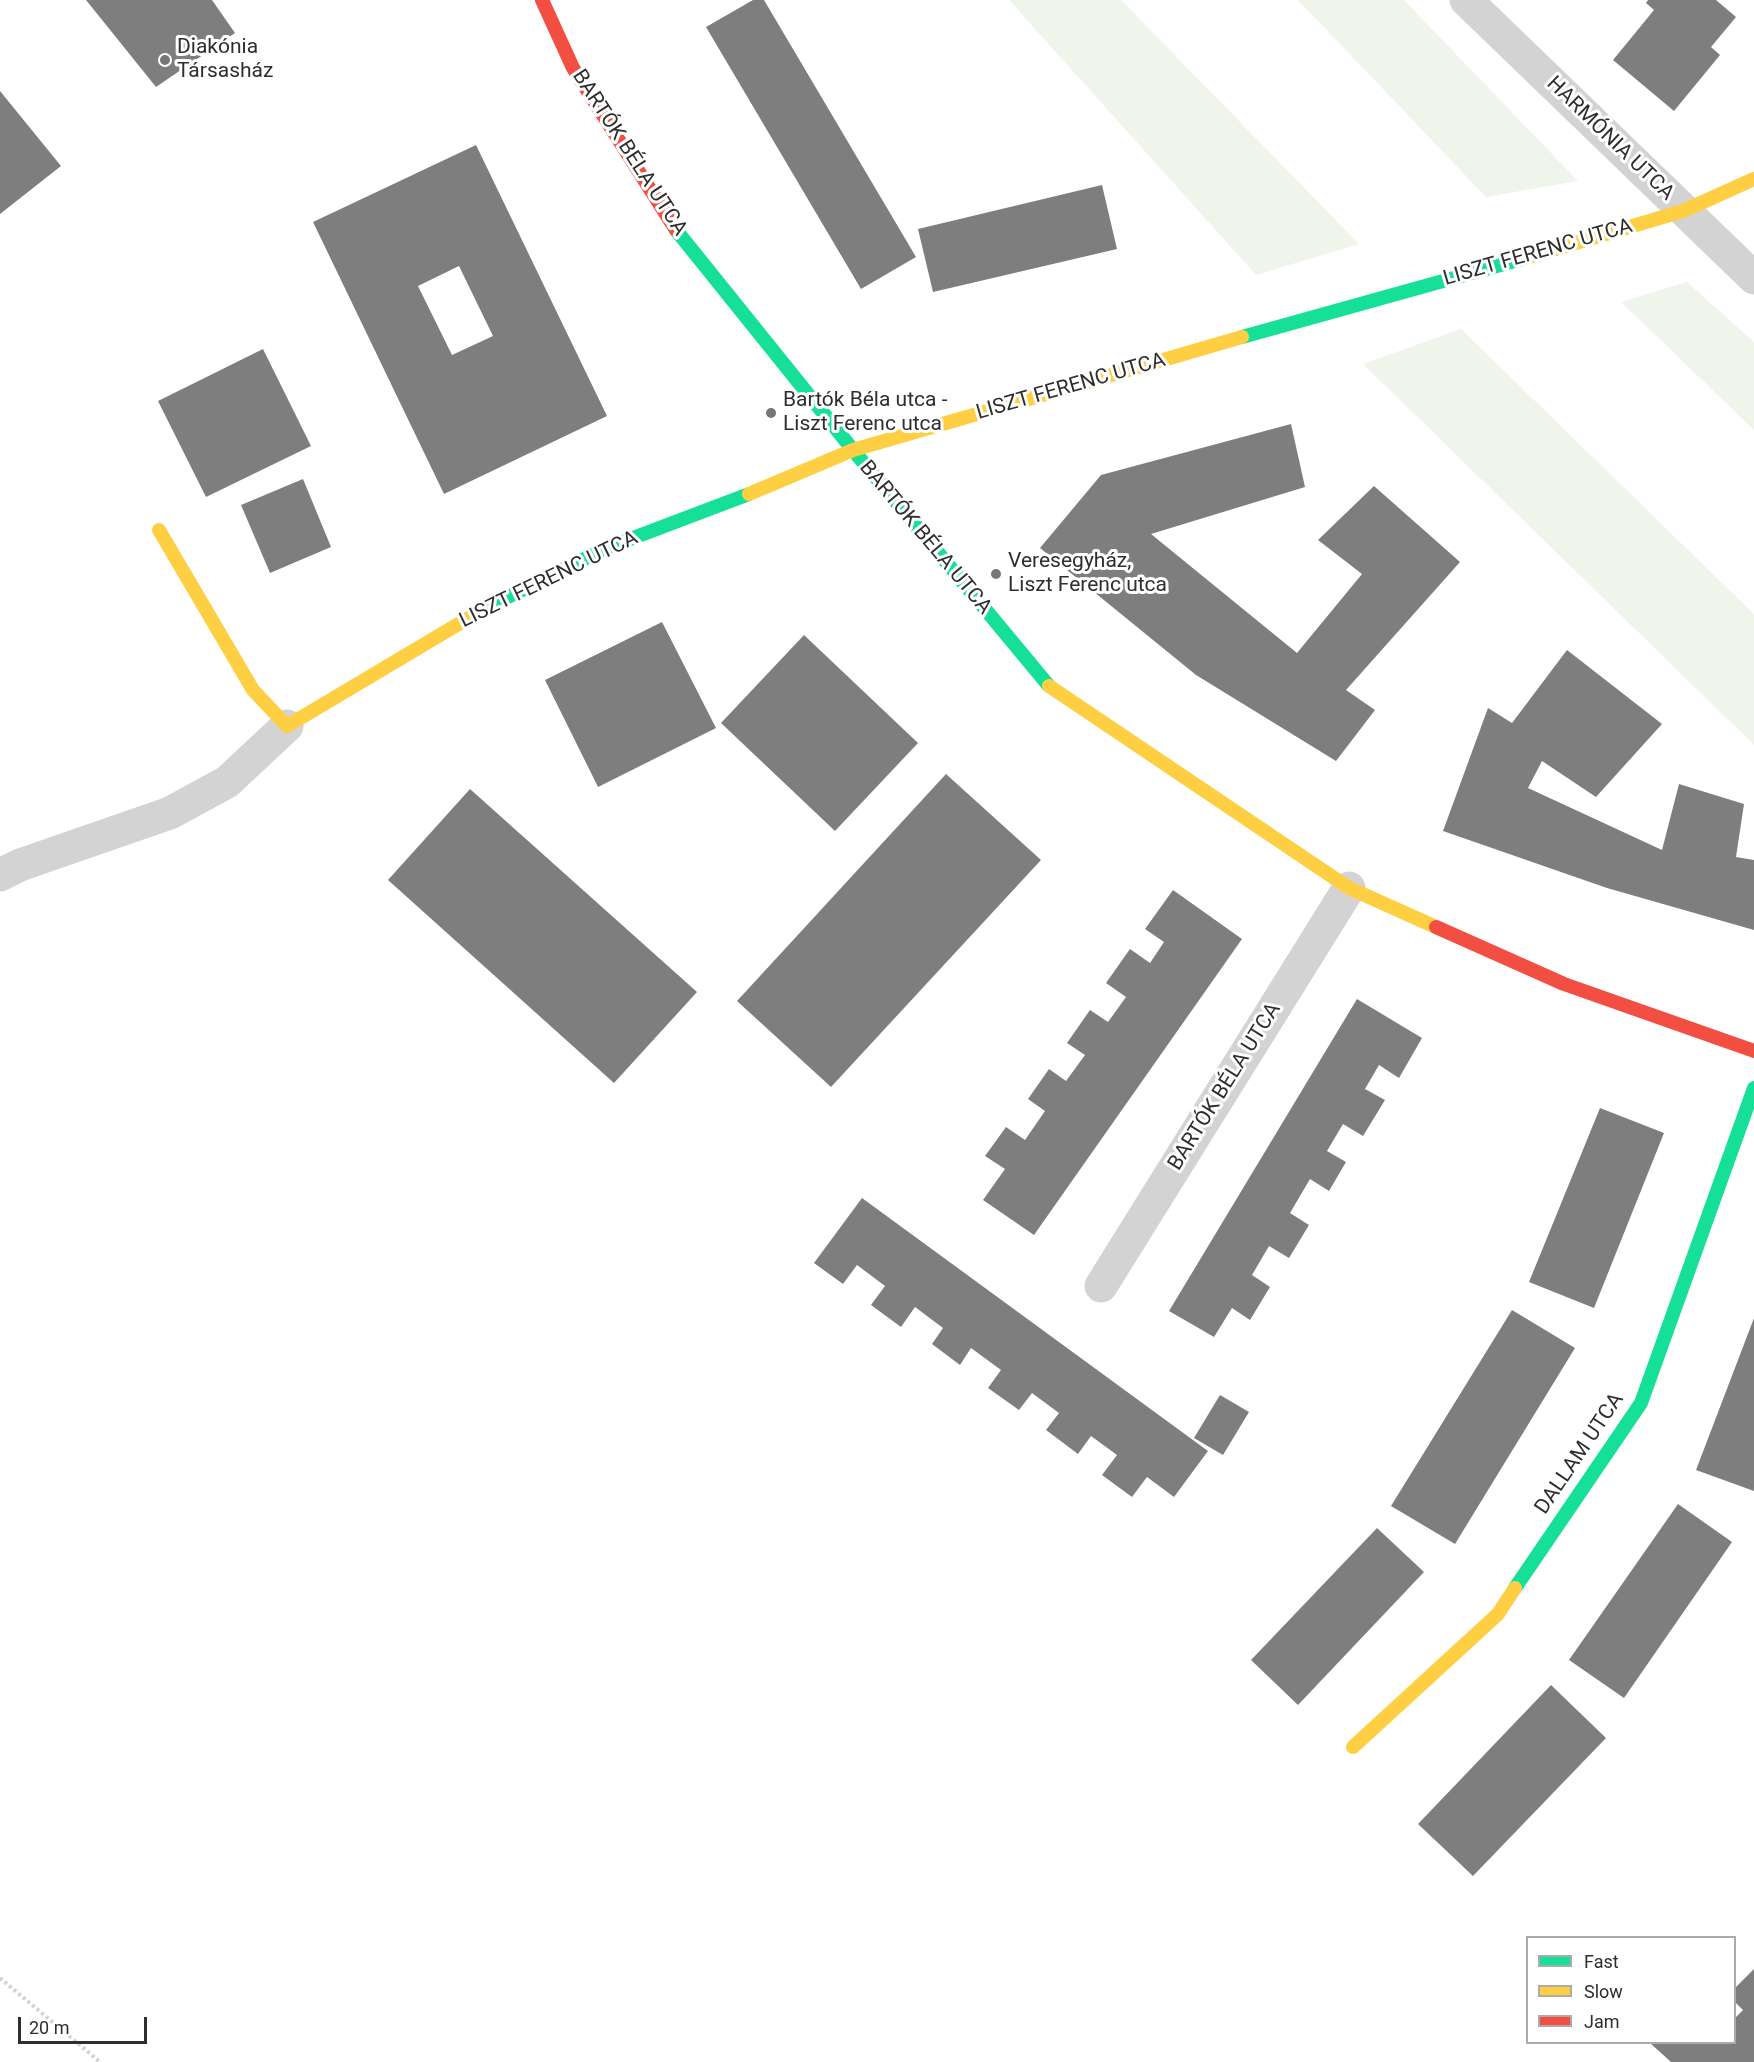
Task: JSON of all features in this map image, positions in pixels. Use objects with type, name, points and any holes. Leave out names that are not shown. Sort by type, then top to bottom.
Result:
[{"type":"street","name":"BARTÓK BÉLA UTCA","points":[[542,0],[573,68],[676,230],[853,450],[1047,685],[1349,888],[1564,984],[1754,1051]]},
{"type":"street","name":"HARMÓNIA UTCA","points":[[1466,0],[1754,278]]},
{"type":"street","name":"LISZT FERENC UTCA","points":[[0,874],[170,813],[227,782],[287,726],[474,615],[604,549],[752,493],[853,450],[1683,211],[1754,179]]},
{"type":"street","points":[[159,530],[253,690],[287,726]]},
{"type":"street","name":"BARTÓK BÉLA UTCA","points":[[1101,1286],[1349,888]]},
{"type":"street","name":"DALLAM UTCA","points":[[1353,1747],[1498,1614],[1641,1403],[1754,1088]]},
{"type":"path","points":[[0,1978],[100,2062]]},
{"type":"shaded area","points":[[1009,0],[1121,0],[1359,244],[1256,275]]},
{"type":"shaded area","points":[[1298,0],[1404,0],[1578,181],[1486,197]]},
{"type":"shaded area","points":[[1687,282],[1754,342],[1754,430],[1621,302]]},
{"type":"shaded area","points":[[1461,329],[1754,614],[1754,745],[1363,364]]},
{"type":"building","name":"Diakónia Társasház","points":[[86,0],[212,0],[235,33],[156,87]]},
{"type":"building","points":[[753,0],[764,0],[916,257],[861,289],[706,27]]},
{"type":"building","points":[[1648,0],[1716,0],[1736,17],[1711,47],[1720,55],[1674,111],[1613,60],[1654,10],[1646,3]]},
{"type":"building","points":[[0,91],[61,166],[0,214]]},
{"type":"building","points":[[476,145],[607,416],[444,494],[313,222]],"holes":[[[459,266],[493,336],[452,355],[418,286]]]},
{"type":"building","points":[[1102,185],[1117,249],[933,292],[918,229]]},
{"type":"building","points":[[263,349],[311,446],[206,497],[158,401]]},
{"type":"building","points":[[1291,424],[1305,487],[1151,534],[1297,653],[1362,574],[1318,540],[1374,486],[1460,562],[1346,690],[1375,710],[1336,761],[1196,675],[1040,548],[1101,475]]},
{"type":"building","points":[[303,479],[331,547],[270,573],[241,505]]},
{"type":"building","points":[[662,622],[716,728],[598,787],[545,680]]},
{"type":"building","points":[[804,635],[918,743],[835,831],[721,723]]},
{"type":"building","points":[[1567,650],[1662,724],[1596,797],[1542,761],[1528,788],[1662,850],[1679,784],[1744,804],[1736,857],[1754,860],[1754,930],[1607,888],[1443,831],[1488,708],[1512,723]]},
{"type":"building","points":[[946,774],[1041,860],[831,1087],[737,1001]]},
{"type":"building","points":[[470,789],[697,992],[614,1083],[388,880]]},
{"type":"building","points":[[1173,890],[1242,939],[1034,1235],[983,1200],[1005,1169],[985,1156],[1006,1127],[1025,1140],[1045,1111],[1028,1099],[1049,1069],[1066,1081],[1085,1055],[1067,1043],[1090,1010],[1108,1022],[1126,997],[1106,983],[1130,949],[1150,963],[1164,942],[1145,929]]},
{"type":"building","points":[[1357,999],[1422,1038],[1399,1078],[1379,1065],[1365,1089],[1385,1100],[1363,1136],[1343,1124],[1327,1151],[1346,1162],[1329,1191],[1310,1179],[1290,1213],[1309,1225],[1289,1258],[1269,1246],[1252,1275],[1270,1287],[1250,1320],[1232,1308],[1214,1337],[1169,1311]]},
{"type":"building","points":[[1600,1108],[1664,1133],[1594,1308],[1529,1282]]},
{"type":"building","points":[[862,1198],[1208,1451],[1174,1497],[1147,1477],[1132,1497],[1102,1475],[1117,1455],[1091,1436],[1078,1454],[1046,1430],[1059,1413],[1032,1393],[1019,1410],[988,1388],[1001,1370],[971,1348],[960,1365],[932,1344],[943,1328],[915,1307],[901,1327],[871,1305],[885,1286],[857,1265],[843,1284],[814,1263]]},
{"type":"building","points":[[1512,1310],[1575,1348],[1455,1544],[1391,1506]]},
{"type":"building","points":[[1754,1318],[1754,1491],[1696,1470]]},
{"type":"building","points":[[1220,1395],[1249,1412],[1223,1455],[1194,1438]]},
{"type":"building","points":[[1678,1504],[1732,1542],[1624,1698],[1569,1660]]},
{"type":"building","points":[[1377,1528],[1424,1572],[1298,1705],[1251,1660]]},
{"type":"building","points":[[1551,1685],[1606,1738],[1473,1876],[1418,1824]]},
{"type":"building","points":[[1754,1969],[1754,2062],[1671,2062],[1651,2044],[1736,2044],[1736,2017],[1743,2010],[1736,2003],[1736,1987]]},
{"type":"traffic: fast","points":[[676,230],[853,450],[1049,686]]},
{"type":"traffic: fast","points":[[1242,337],[1522,259]]},
{"type":"traffic: fast","points":[[482,610],[604,549],[749,494]]},
{"type":"traffic: fast","points":[[1515,1588],[1641,1403],[1754,1088]]},
{"type":"traffic: slow","points":[[1522,259],[1683,211],[1754,179]]},
{"type":"traffic: slow","points":[[749,494],[853,450],[1242,337]]},
{"type":"traffic: slow","points":[[159,530],[253,690],[287,726],[482,610]]},
{"type":"traffic: slow","points":[[1049,686],[1349,888],[1436,927]]},
{"type":"traffic: slow","points":[[1353,1747],[1498,1614],[1515,1588]]},
{"type":"traffic: jam","points":[[542,0],[573,68],[676,230]]},
{"type":"traffic: jam","points":[[1436,927],[1564,984],[1754,1051]]},
{"type":"place","name":"Diakónia Társasház","points":[[165,60]]},
{"type":"place","name":"Bartók Béla utca - Liszt Ferenc utca","points":[[771,413]]},
{"type":"place","name":"Veresegyház, Liszt Ferenc utca","points":[[996,574]]}]
